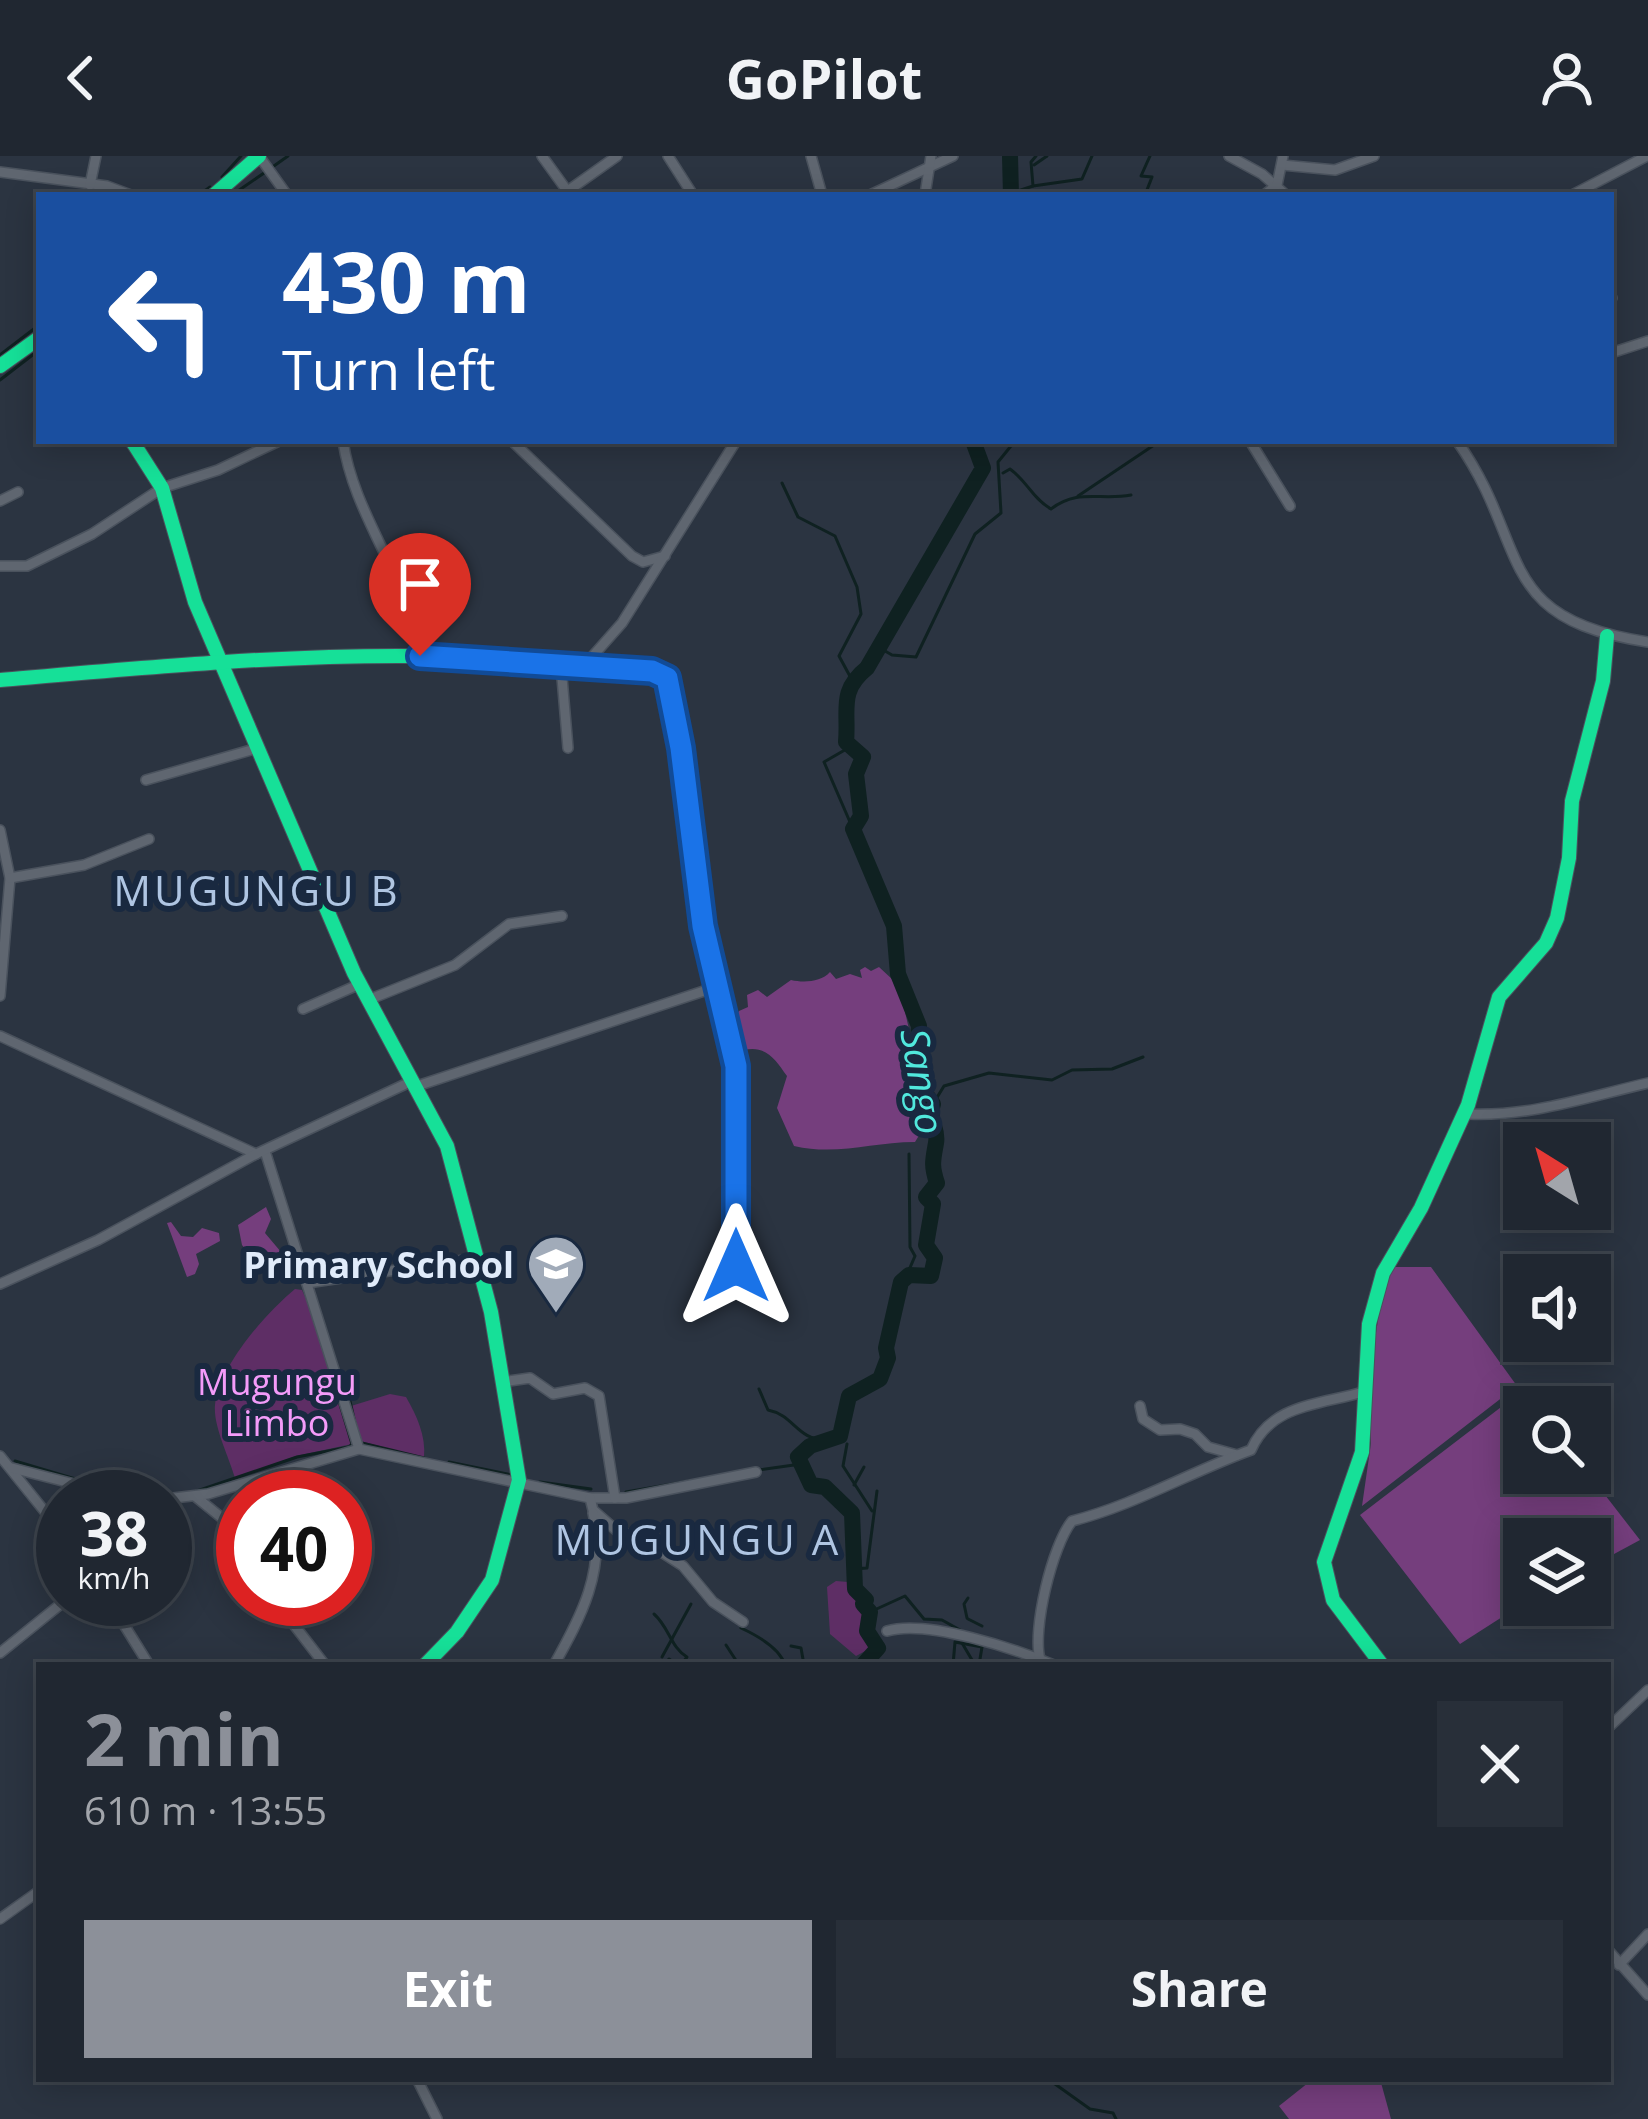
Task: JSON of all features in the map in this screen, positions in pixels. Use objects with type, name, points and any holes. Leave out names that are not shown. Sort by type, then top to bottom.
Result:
[{"type":"main road","points":[[217,192],[259,156]]},
{"type":"main road","points":[[0,366],[36,340]]},
{"type":"main road","points":[[134,444],[162,488],[195,602],[360,984],[447,1146],[478,1258],[519,1480],[492,1580],[457,1632],[428,1662]]},
{"type":"main road","points":[[1380,1662],[1326,1583],[1329,1537],[1362,1453],[1370,1324],[1383,1273],[1451,1146],[1499,997],[1546,943],[1557,919],[1569,858],[1572,801],[1603,681],[1607,636]]},
{"type":"main road","points":[[0,680],[223,660],[420,656],[661,673],[670,686],[716,987],[736,1066],[736,1266]]},
{"type":"street","points":[[90,184],[96,156]]},
{"type":"street","points":[[259,156],[285,192]]},
{"type":"street","points":[[542,156],[565,192]]},
{"type":"street","points":[[569,192],[617,156]]},
{"type":"street","points":[[668,156],[691,192]]},
{"type":"street","points":[[812,156],[821,192]]},
{"type":"street","points":[[925,192],[931,156]]},
{"type":"street","points":[[877,192],[953,156]]},
{"type":"street","points":[[1228,156],[1283,192]]},
{"type":"street","points":[[1268,192],[1277,185],[1282,161],[1336,170],[1374,156]]},
{"type":"street","points":[[1578,192],[1647,156]]},
{"type":"street","points":[[0,172],[120,192]]},
{"type":"street","points":[[1614,352],[1648,341]]},
{"type":"street","points":[[0,566],[26,566],[92,534],[162,488],[218,470],[273,444]]},
{"type":"street","points":[[343,444],[347,468],[395,574],[420,656]]},
{"type":"street","points":[[515,444],[632,556],[644,562],[665,556]]},
{"type":"street","points":[[584,667],[622,623],[734,444]]},
{"type":"street","points":[[1252,444],[1290,506]]},
{"type":"street","points":[[1459,444],[1485,485],[1522,576],[1538,601],[1607,636],[1648,642]]},
{"type":"street","points":[[0,501],[19,492]]},
{"type":"street","points":[[562,666],[568,748]]},
{"type":"street","points":[[146,780],[257,748]]},
{"type":"street","points":[[0,830],[10,878],[0,996]]},
{"type":"street","points":[[10,878],[84,865],[149,839]]},
{"type":"street","points":[[368,1000],[455,965],[509,924],[562,916]]},
{"type":"street","points":[[303,1010],[360,984]]},
{"type":"street","points":[[0,1284],[101,1238],[261,1152],[412,1085],[716,987]]},
{"type":"street","points":[[0,1036],[261,1152],[359,1449]]},
{"type":"street","points":[[1468,1114],[1553,1108],[1648,1083]]},
{"type":"street","points":[[307,1283],[478,1258]]},
{"type":"street","points":[[502,1382],[530,1378],[553,1394],[586,1388],[599,1396],[615,1498]]},
{"type":"street","points":[[1040,1659],[1036,1645],[1051,1562],[1072,1521],[1112,1511],[1251,1450],[1261,1428],[1281,1412],[1363,1393]]},
{"type":"street","points":[[1140,1406],[1143,1419],[1160,1430],[1171,1427],[1195,1434],[1208,1447],[1237,1455]]},
{"type":"street","points":[[192,1496],[359,1449],[590,1498],[615,1498],[756,1472]]},
{"type":"street","points":[[0,1456],[36,1499]]},
{"type":"street","points":[[12,1468],[36,1474]]},
{"type":"street","points":[[195,1496],[216,1509]]},
{"type":"street","points":[[556,1662],[589,1600],[595,1575],[590,1498]]},
{"type":"street","points":[[592,1510],[616,1531],[641,1539],[683,1566],[713,1602],[743,1622]]},
{"type":"street","points":[[0,1653],[36,1624]]},
{"type":"street","points":[[125,1626],[147,1662]]},
{"type":"street","points":[[295,1626],[323,1662]]},
{"type":"street","points":[[887,1631],[919,1629],[1047,1662]]},
{"type":"street","points":[[1025,1654],[1036,1645]]},
{"type":"street","points":[[1611,1725],[1648,1690]]},
{"type":"street","points":[[0,1919],[36,1893]]},
{"type":"street","points":[[1619,1965],[1648,1934]]},
{"type":"street","points":[[1611,1954],[1648,1995]]},
{"type":"street","points":[[418,2082],[436,2119]]},
{"type":"green space","name":"Mugungu Limbo","points":[[295,1289],[302,1290],[352,1444],[257,1470],[232,1470],[216,1422],[218,1390],[246,1341]]},
{"type":"green space","points":[[390,1394],[406,1397],[410,1404],[422,1434],[424,1458],[360,1441],[351,1406]]},
{"type":"green space","points":[[836,1581],[848,1582],[859,1599],[869,1649],[856,1656],[830,1634],[827,1587]]},
{"type":"shaded area","points":[[879,967],[893,980],[897,977],[911,1038],[911,1103],[922,1115],[923,1129],[915,1142],[840,1149],[794,1146],[777,1108],[787,1076],[764,1052],[744,1050],[732,1023],[748,1007],[747,995],[758,990],[767,997],[791,980],[812,981],[830,972],[836,979],[850,974],[862,978],[860,970],[871,971]]},
{"type":"shaded area","points":[[266,1207],[271,1219],[265,1233],[281,1252],[279,1259],[258,1265],[242,1245],[238,1225]]},
{"type":"shaded area","points":[[167,1223],[181,1236],[193,1237],[202,1228],[219,1233],[220,1241],[196,1254],[199,1264],[195,1274],[187,1277]]},
{"type":"shaded area","points":[[1386,1267],[1431,1267],[1517,1386],[1503,1386],[1503,1397],[1362,1506],[1371,1443],[1371,1366]]},
{"type":"shaded area","points":[[1503,1406],[1503,1494],[1604,1494],[1640,1540],[1611,1556],[1611,1518],[1503,1518],[1503,1616],[1460,1644],[1360,1515]]},
{"type":"shaded area","points":[[1309,2082],[1381,2082],[1391,2119],[1289,2119],[1279,2106]]},
{"type":"waterway","points":[[222,177],[241,156]]},
{"type":"waterway","points":[[271,168],[288,156]]},
{"type":"waterway","name":"Sango","points":[[1010,156],[1011,192]]},
{"type":"waterway","points":[[1015,192],[1033,186],[1031,162],[1036,156]]},
{"type":"waterway","points":[[1034,165],[1047,156]]},
{"type":"waterway","points":[[1033,186],[1082,179],[1092,156]]},
{"type":"waterway","points":[[1146,192],[1152,177],[1141,176],[1150,156]]},
{"type":"waterway","points":[[236,192],[264,173]]},
{"type":"waterway","points":[[203,192],[210,187]]},
{"type":"waterway","points":[[0,355],[36,327]]},
{"type":"waterway","points":[[0,380],[36,352]]},
{"type":"waterway","name":"Sango","points":[[866,1662],[878,1648],[867,1631],[870,1612],[863,1604],[866,1600],[855,1589],[852,1513],[825,1487],[811,1485],[798,1457],[810,1446],[840,1436],[849,1396],[880,1379],[901,1282],[909,1275],[931,1276],[935,1258],[926,1245],[933,1204],[926,1197],[937,1183],[933,1104],[916,1081],[919,1026],[898,974],[894,926],[853,829],[861,816],[856,774],[863,757],[846,742],[847,702],[852,685],[867,668],[983,468],[974,444]]},
{"type":"waterway","points":[[878,647],[892,655],[916,657],[975,534],[1001,513],[998,462],[1013,444]]},
{"type":"waterway","points":[[1078,496],[1156,444]]},
{"type":"waterway","points":[[1003,473],[1010,469],[1051,509],[1080,497],[1131,495]]},
{"type":"waterway","points":[[782,483],[798,517],[835,536],[857,587],[861,614],[839,656],[852,680]]},
{"type":"waterway","points":[[850,747],[824,762],[853,829]]},
{"type":"waterway","points":[[933,1104],[944,1086],[989,1073],[1052,1080],[1072,1070],[1112,1069],[1143,1057]]},
{"type":"waterway","points":[[906,1277],[915,1256],[910,1247],[909,1154]]},
{"type":"waterway","points":[[759,1389],[768,1410],[808,1436],[826,1440]]},
{"type":"waterway","points":[[197,1491],[297,1457],[349,1447],[339,1401]]},
{"type":"waterway","points":[[350,1401],[355,1423]]},
{"type":"waterway","points":[[362,1443],[424,1458]]},
{"type":"waterway","points":[[847,1444],[843,1466],[872,1511]]},
{"type":"waterway","points":[[15,1461],[45,1470]]},
{"type":"waterway","points":[[449,1462],[512,1475]]},
{"type":"waterway","points":[[758,1470],[801,1464]]},
{"type":"waterway","points":[[854,1485],[864,1467]]},
{"type":"waterway","points":[[626,1492],[690,1481]]},
{"type":"waterway","points":[[540,1482],[591,1489]]},
{"type":"waterway","points":[[854,1569],[867,1568],[877,1491]]},
{"type":"waterway","points":[[870,1612],[905,1596],[924,1619],[942,1620],[960,1630]]},
{"type":"waterway","points":[[967,1618],[964,1604],[968,1598]]},
{"type":"waterway","points":[[662,1657],[691,1604]]},
{"type":"waterway","points":[[654,1614],[687,1657],[683,1662]]},
{"type":"waterway","points":[[968,1619],[982,1626]]},
{"type":"waterway","points":[[741,1628],[773,1648],[784,1662]]},
{"type":"waterway","points":[[953,1662],[955,1642],[982,1647],[980,1662]]},
{"type":"waterway","points":[[962,1643],[973,1662]]},
{"type":"waterway","points":[[726,1645],[737,1662]]},
{"type":"waterway","points":[[791,1646],[801,1648],[803,1662]]},
{"type":"waterway","points":[[669,1659],[674,1662]]},
{"type":"waterway","name":"Sango","points":[[1052,2082],[1090,2109],[1113,2113],[1116,2119]]},
{"type":"traffic: fast","points":[[217,192],[259,156]]},
{"type":"traffic: fast","points":[[0,366],[36,340]]},
{"type":"traffic: fast","points":[[134,444],[162,488],[195,602],[354,973],[447,1146],[491,1312],[519,1480],[492,1580],[457,1632],[428,1662]]},
{"type":"traffic: fast","points":[[1380,1662],[1333,1600],[1324,1562],[1362,1452],[1369,1324],[1383,1273],[1421,1208],[1468,1105],[1499,997],[1546,943],[1557,918],[1569,858],[1572,801],[1603,681],[1607,636]]},
{"type":"traffic: fast","points":[[0,680],[361,656],[475,658],[661,673],[671,686],[703,926],[736,1066],[736,1266]]},
{"type":"place","name":"Primary School","points":[[556,1315]]},
{"type":"district","name":"MUGUNGU B","points":[[257,889]]},
{"type":"district","name":"MUGUNGU A","points":[[698,1538]]},
{"type":"route","points":[[420,656],[652,671],[667,678],[681,748],[703,926],[736,1066],[736,1266]]}]
